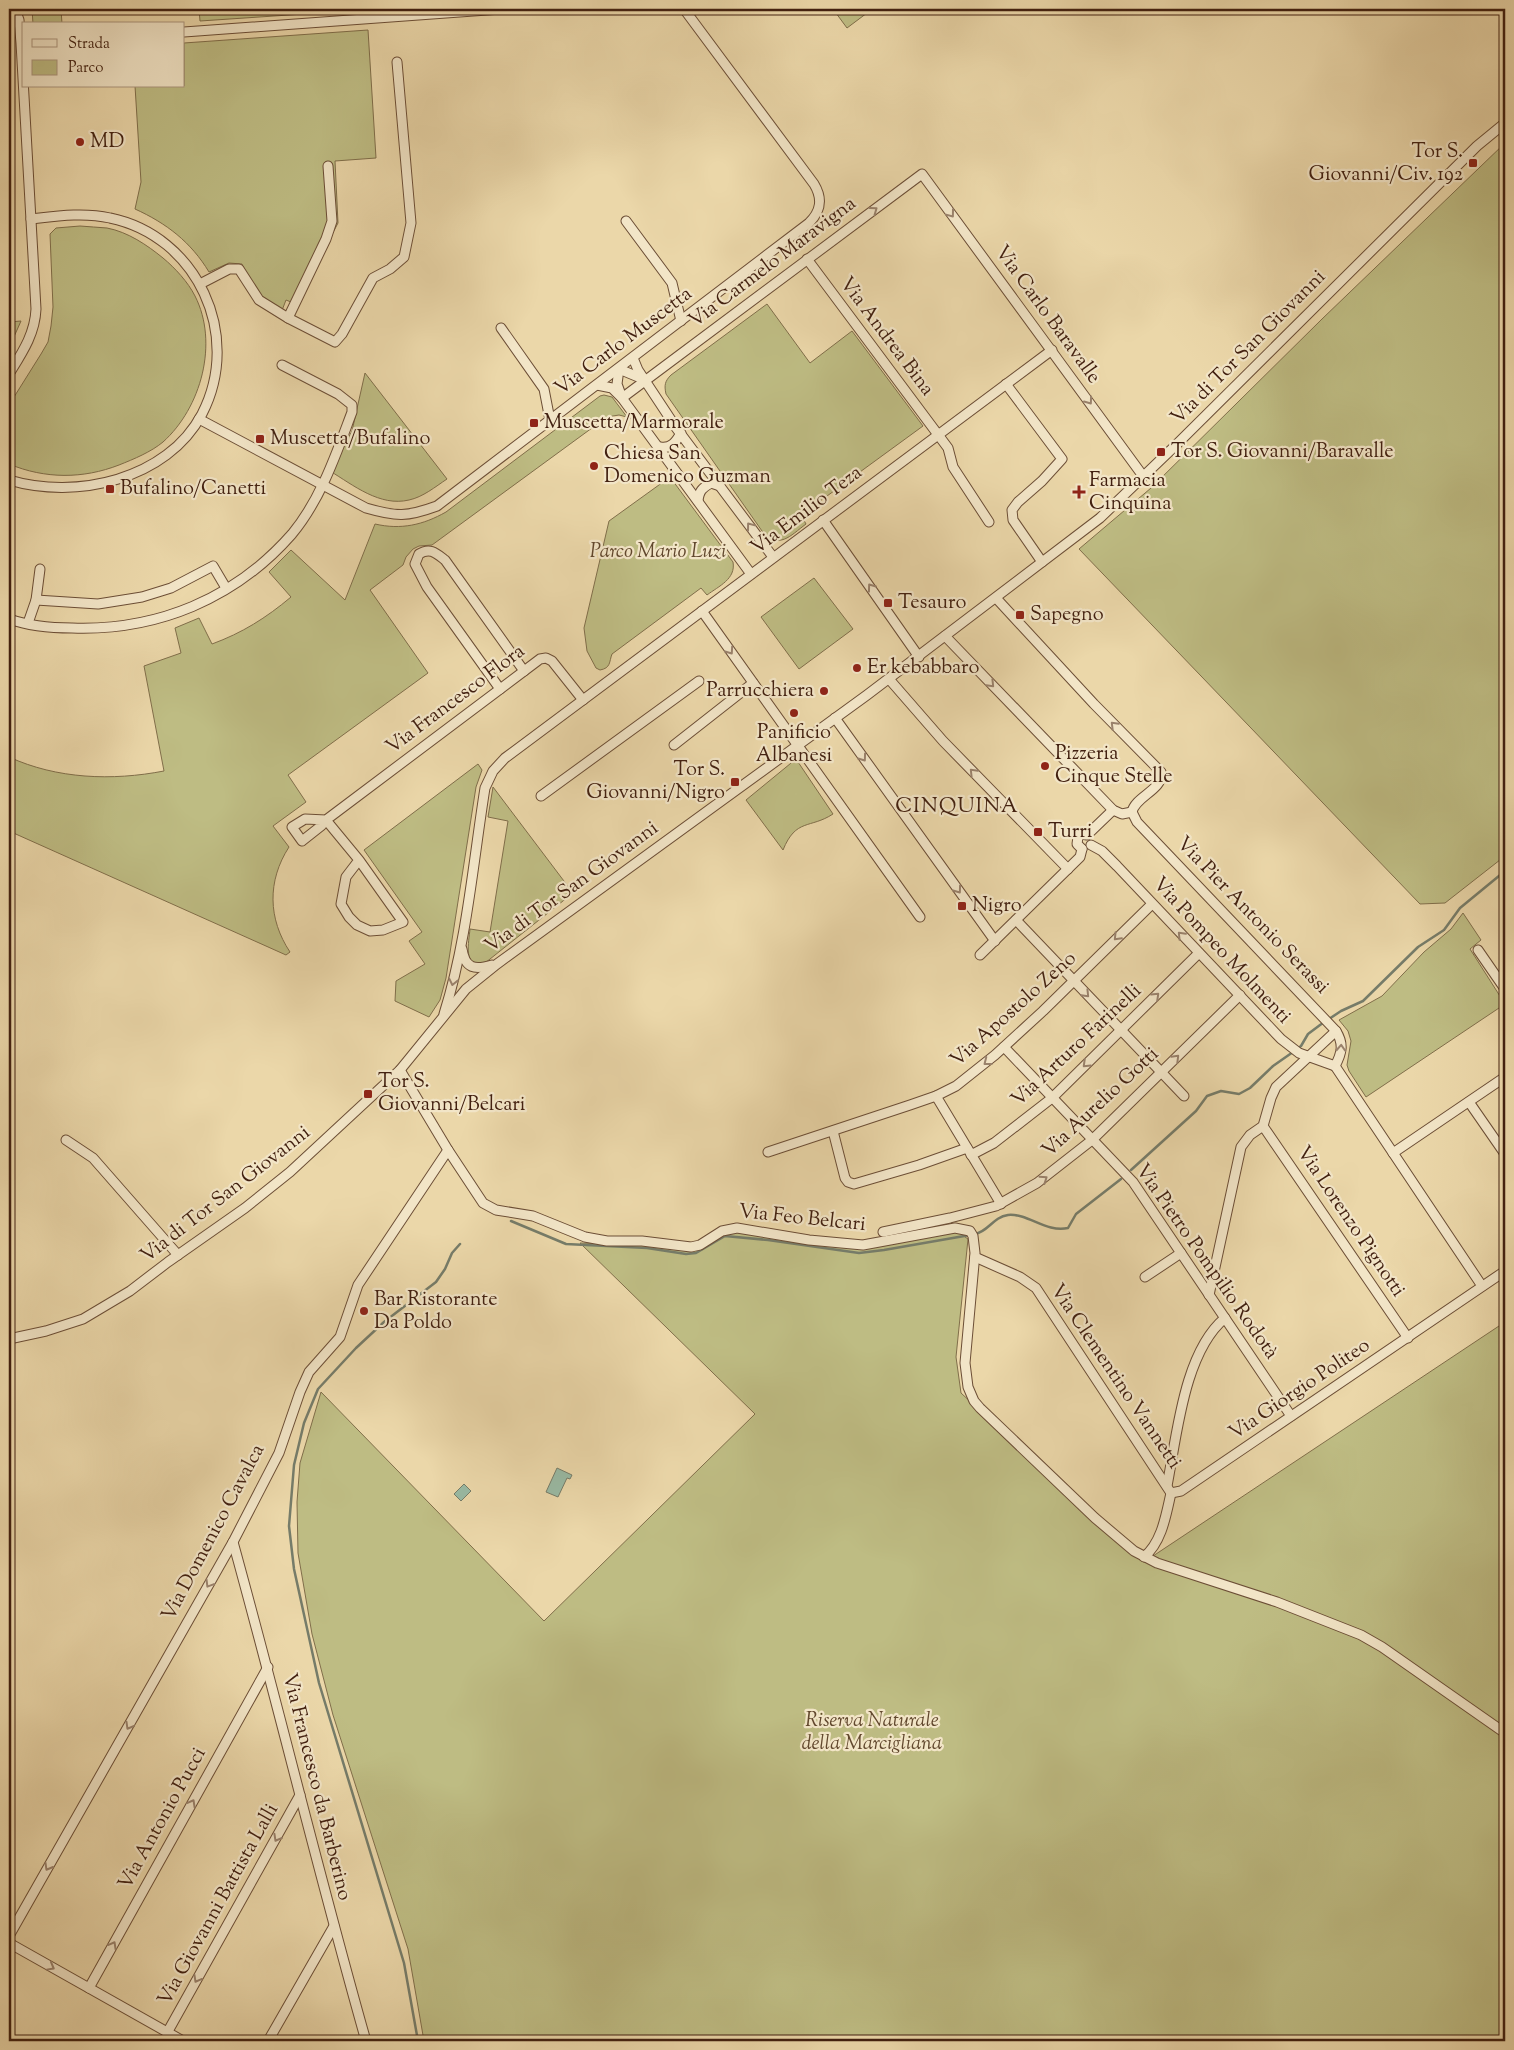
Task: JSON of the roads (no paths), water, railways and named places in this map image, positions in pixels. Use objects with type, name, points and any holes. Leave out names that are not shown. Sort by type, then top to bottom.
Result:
[{"type":"street","points":[[15,9],[19,20],[22,43]]},
{"type":"street","points":[[185,32],[501,9]]},
{"type":"street","name":"Via Carlo Muscetta","points":[[199,419],[366,508],[390,515],[406,515],[420,512],[437,506],[809,223],[817,215],[820,205],[820,194],[684,9]]},
{"type":"street","points":[[200,284],[229,269],[239,269],[259,300],[288,318],[335,342],[342,334],[373,278],[390,269],[404,257],[411,223],[397,62]]},
{"type":"street","points":[[9,374],[28,342],[36,320],[24,88]]},
{"type":"street","name":"Via di Tor San Giovanni","points":[[9,1339],[46,1331],[84,1319],[130,1291],[245,1208],[290,1172],[400,1070],[466,989],[497,964],[918,657],[1100,518],[1476,146],[1505,123]]},
{"type":"street","points":[[288,318],[326,239],[332,220],[328,166]]},
{"type":"street","name":"Via Carlo Baravalle","points":[[922,174],[1143,476]]},
{"type":"street","name":"Via Carmelo Maravigna","points":[[622,398],[922,174]]},
{"type":"street","points":[[9,480],[32,486],[66,488],[90,486],[119,478],[144,468],[164,456],[184,438],[199,419],[213,384],[217,346],[214,319],[200,284],[190,268],[174,251],[152,235],[130,224],[91,215],[31,219]]},
{"type":"street","points":[[626,221],[672,283],[680,322]]},
{"type":"street","name":"Via Andrea Bina","points":[[807,259],[948,448],[953,467],[989,522]]},
{"type":"street","points":[[501,328],[544,389],[550,420]]},
{"type":"street","name":"Via Emilio Teza","points":[[583,700],[1052,350]]},
{"type":"street","points":[[633,358],[638,370],[681,434],[773,557]]},
{"type":"street","points":[[9,619],[47,628],[85,629],[146,623],[172,616],[213,597],[260,563],[292,534],[323,485],[352,412],[352,405],[338,394],[282,365]]},
{"type":"street","points":[[622,398],[617,384],[619,369],[646,380]]},
{"type":"street","points":[[1006,384],[1062,459],[1012,510],[1013,520],[1042,562]]},
{"type":"street","points":[[597,385],[612,388],[622,398],[660,447],[751,574]]},
{"type":"street","points":[[660,447],[672,446],[681,434]]},
{"type":"street","points":[[698,501],[699,492],[703,487],[711,483],[720,486]]},
{"type":"street","points":[[823,520],[918,657]]},
{"type":"street","points":[[500,689],[427,587],[415,564],[419,554],[433,551],[445,560],[524,671]]},
{"type":"street","points":[[36,600],[98,604],[142,597],[171,588],[213,566],[226,588]]},
{"type":"street","points":[[28,624],[36,600],[40,569]]},
{"type":"street","points":[[945,636],[1113,810],[1122,814],[1132,812],[1134,806],[1160,781],[1161,772],[1094,704],[996,598]]},
{"type":"street","points":[[702,611],[920,917]]},
{"type":"street","name":"Via Francesco Flora","points":[[359,860],[326,820],[540,659],[546,658],[552,661],[583,700]]},
{"type":"street","points":[[888,679],[943,741],[1068,869]]},
{"type":"street","points":[[541,796],[699,681]]},
{"type":"street","points":[[674,745],[753,683]]},
{"type":"street","points":[[442,1018],[451,990],[461,944],[485,788],[493,771],[505,758],[583,700]]},
{"type":"street","points":[[835,718],[995,941]]},
{"type":"street","points":[[980,955],[1082,855],[1082,849],[1077,844],[1077,839],[1080,835],[1087,835],[1113,810]]},
{"type":"street","name":"Via Pier Antonio Serassi","points":[[1132,812],[1137,822],[1333,1027]]},
{"type":"street","points":[[1082,849],[1088,848],[1091,845],[1092,840],[1087,835]]},
{"type":"street","name":"Via Pompeo Molmenti","points":[[1091,845],[1102,851],[1286,1044],[1299,1053],[1336,1066]]},
{"type":"street","points":[[359,860],[403,922],[383,930],[370,931],[357,925],[348,917],[341,904],[346,877],[359,860]]},
{"type":"street","name":"Via Apostolo Zeno","points":[[768,1152],[936,1096],[962,1082],[1004,1047],[1152,904]]},
{"type":"street","points":[[1016,920],[1184,1096]]},
{"type":"street","points":[[461,944],[463,960],[471,966],[480,969],[497,964]]},
{"type":"street","points":[[1478,950],[1505,989]]},
{"type":"street","name":"Via Arturo Farinelli","points":[[833,1131],[846,1179],[854,1184],[969,1152],[994,1143],[1052,1098],[1199,953]]},
{"type":"street","name":"Via Aurelio Gotti","points":[[883,1232],[950,1218],[1001,1204],[1049,1176],[1092,1140],[1240,995]]},
{"type":"street","points":[[1209,1295],[1241,1147],[1250,1135],[1263,1126],[1276,1087],[1308,1056],[1333,1027],[1341,1040],[1342,1051],[1336,1066],[1482,1286]]},
{"type":"street","name":"Via Pietro Pompilio Rodotà","points":[[1004,1047],[1132,1182],[1291,1416]]},
{"type":"street","name":"Via Feo Belcari","points":[[400,1070],[480,1200],[496,1210],[533,1216],[584,1237],[691,1247],[700,1245],[722,1231],[737,1228],[809,1240],[863,1245],[953,1228]]},
{"type":"street","points":[[1393,1153],[1505,1077]]},
{"type":"street","points":[[936,1096],[1001,1204]]},
{"type":"street","points":[[1469,1102],[1505,1154]]},
{"type":"street","name":"Via Lorenzo Pignotti","points":[[1263,1126],[1408,1338]]},
{"type":"street","points":[[66,1140],[93,1158],[178,1255]]},
{"type":"street","name":"Via Domenico Cavalca","points":[[9,1936],[234,1542],[279,1453],[309,1372],[340,1337],[351,1300],[358,1285],[448,1150]]},
{"type":"street","points":[[950,1218],[953,1228],[964,1228],[971,1232],[973,1236],[974,1257],[965,1363],[968,1387],[974,1401],[1012,1441],[1095,1518],[1144,1557],[1176,1570],[1277,1602],[1360,1635],[1382,1647],[1505,1733]]},
{"type":"street","points":[[1145,1277],[1181,1252]]},
{"type":"street","name":"Via Clementino Vannetti","points":[[974,1257],[1023,1278],[1036,1288],[1169,1489]]},
{"type":"street","name":"Via Giorgio Politeo","points":[[1169,1489],[1181,1491],[1505,1271]]},
{"type":"street","points":[[1144,1557],[1158,1540],[1187,1386],[1204,1340],[1217,1324],[1225,1318]]},
{"type":"street","name":"Via Francesco da Barberino","points":[[234,1542],[334,1926],[366,2041]]},
{"type":"street","name":"Via Antonio Pucci","points":[[89,1988],[268,1667]]},
{"type":"street","name":"Via Giovanni Battista Lalli","points":[[168,2033],[300,1795]]},
{"type":"street","points":[[268,2041],[334,1926]]},
{"type":"street","points":[[9,1943],[182,2041]]},
{"type":"waterway","points":[[1297,1049],[1308,1034],[1320,1025],[1341,1011],[1363,1001],[1418,947],[1444,930],[1460,908],[1505,871]]},
{"type":"waterway","points":[[1131,1170],[1196,1111],[1207,1096],[1221,1091],[1239,1094],[1250,1088],[1273,1066],[1293,1052]]},
{"type":"waterway","points":[[975,1234],[980,1233],[998,1219],[1008,1215],[1023,1217],[1052,1228],[1068,1228],[1076,1214],[1121,1179]]},
{"type":"waterway","points":[[511,1221],[566,1244],[647,1248],[686,1254],[696,1253],[725,1236],[859,1253],[970,1235]]},
{"type":"waterway","points":[[418,2041],[404,1963],[319,1683],[294,1569],[289,1526],[294,1465],[304,1423],[318,1389],[356,1348],[384,1322],[436,1282],[445,1269],[452,1253],[460,1244]]},
{"type":"place","name":"MD","points":[[80,142]]},
{"type":"place","name":"Tor S. Giovanni/Civ. 192","points":[[1473,163]]},
{"type":"place","name":"Muscetta/Marmorale","points":[[534,423]]},
{"type":"place","name":"Muscetta/Bufalino","points":[[260,439]]},
{"type":"place","name":"Tor S. Giovanni/Baravalle","points":[[1161,452]]},
{"type":"place","name":"Chiesa San Domenico Guzman","points":[[594,466]]},
{"type":"place","name":"Bufalino/Canetti","points":[[110,489]]},
{"type":"place","name":"Farmacia Cinquina","points":[[1079,492]]},
{"type":"place","name":"Tesauro","points":[[888,603]]},
{"type":"place","name":"Sapegno","points":[[1020,615]]},
{"type":"place","name":"Er kebabbaro","points":[[857,668]]},
{"type":"place","name":"Parrucchiera","points":[[824,691]]},
{"type":"place","name":"Panificio Albanesi","points":[[794,713]]},
{"type":"place","name":"Pizzeria Cinque Stelle","points":[[1045,766]]},
{"type":"place","name":"Tor S. Giovanni/Nigro","points":[[735,782]]},
{"type":"place","name":"Turri","points":[[1038,832]]},
{"type":"place","name":"Nigro","points":[[962,906]]},
{"type":"place","name":"Tor S. Giovanni/Belcari","points":[[368,1094]]},
{"type":"place","name":"Bar Ristorante Da Poldo","points":[[364,1311]]},
{"type":"district","name":"CINQUINA","points":[[957,807]]},
{"type":"park label","name":"Parco Mario Luzi","points":[[658,552]]},
{"type":"park label","name":"Riserva Naturale della Marcigliana","points":[[872,1732]]}]
